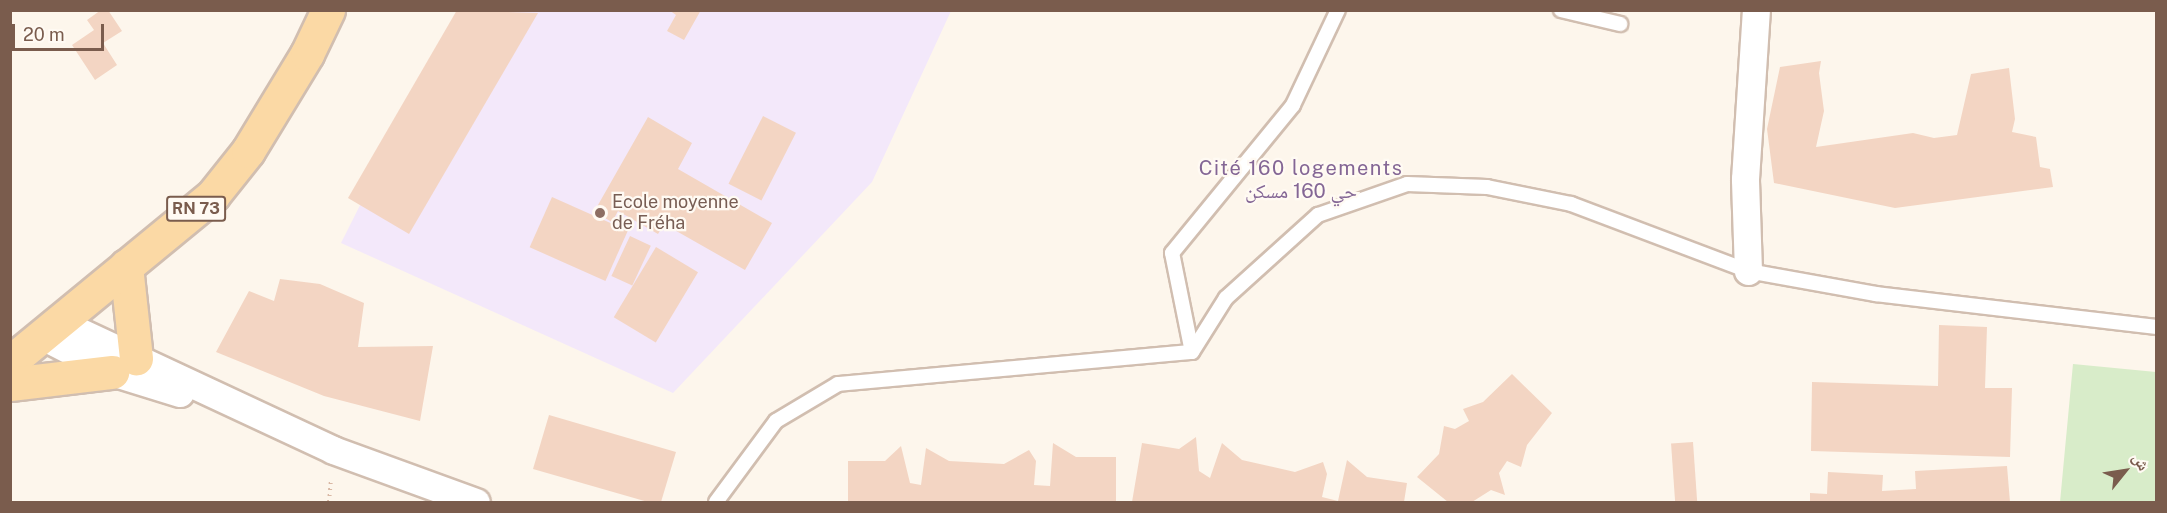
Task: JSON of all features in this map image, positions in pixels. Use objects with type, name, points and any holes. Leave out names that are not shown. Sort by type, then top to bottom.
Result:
[{"type":"main road","name":"RN 73","points":[[10,362],[213,195],[241,160],[307,54],[328,10]]},
{"type":"main road","points":[[10,384],[124,365],[126,266]]},
{"type":"street","points":[[1748,271],[1745,179],[1756,10]]},
{"type":"street","points":[[51,328],[124,365],[226,398],[250,413],[333,450],[476,502]]},
{"type":"lane","points":[[1192,352],[1172,253],[1293,105],[1338,10]]},
{"type":"lane","points":[[1562,10],[1620,24]]},
{"type":"lane","points":[[1192,352],[1226,298],[1318,216],[1407,184],[1487,187],[1571,204],[1748,271],[1876,294],[2157,327]]},
{"type":"lane","points":[[716,502],[776,421],[838,384],[1192,352]]},
{"type":"shaded area","name":"Ecole moyenne de Fréha","points":[[458,11],[951,11],[872,182],[673,393],[341,243]]},
{"type":"green space","points":[[2073,364],[2156,372],[2156,502],[2060,502]]},
{"type":"building","points":[[101,10],[108,10],[122,31],[103,43],[117,65],[95,80],[72,45],[94,30],[87,20]]},
{"type":"building","points":[[457,10],[538,13],[409,234],[348,198]]},
{"type":"building","points":[[669,10],[701,10],[684,40],[667,31],[676,15]]},
{"type":"building","points":[[1821,61],[1819,73],[1824,111],[1816,147],[1913,133],[1934,138],[1957,135],[1971,74],[2009,68],[2015,119],[2012,132],[2036,137],[2040,167],[2050,169],[2053,187],[1895,208],[1774,183],[1767,129],[1780,67]]},
{"type":"building","points":[[763,116],[796,133],[761,201],[728,184]]},
{"type":"building","points":[[648,117],[692,143],[678,169],[772,223],[745,270],[664,224],[658,234],[618,211],[612,222],[594,212]]},
{"type":"building","points":[[552,197],[628,231],[605,281],[530,247]]},
{"type":"building","points":[[630,236],[651,246],[632,286],[611,276]]},
{"type":"building","points":[[656,247],[698,272],[656,343],[614,317]]},
{"type":"building","points":[[280,279],[320,284],[364,303],[358,347],[433,346],[420,421],[324,396],[216,352],[249,291],[274,301]]},
{"type":"building","points":[[1939,325],[1987,327],[1985,388],[2012,388],[2010,457],[1811,451],[1812,382],[1938,386]]},
{"type":"building","points":[[1512,374],[1552,413],[1527,445],[1521,467],[1507,461],[1499,473],[1505,495],[1491,490],[1472,502],[1448,502],[1417,477],[1439,454],[1444,426],[1455,429],[1469,421],[1463,409],[1483,402]]},
{"type":"building","points":[[549,415],[676,452],[661,502],[648,502],[533,469]]},
{"type":"building","points":[[1196,437],[1199,471],[1210,478],[1222,443],[1242,460],[1295,472],[1323,462],[1327,474],[1322,497],[1338,501],[1347,460],[1367,477],[1407,483],[1404,502],[1132,502],[1142,443],[1179,449]]},
{"type":"building","points":[[1693,442],[1697,502],[1675,502],[1671,444]]},
{"type":"building","points":[[1053,443],[1076,457],[1116,457],[1116,502],[848,502],[848,461],[885,461],[901,446],[910,483],[921,485],[926,448],[949,461],[1004,464],[1029,450],[1036,461],[1034,485],[1050,486]]},
{"type":"building","points":[[2007,466],[2010,502],[1810,502],[1810,493],[1827,494],[1828,472],[1883,475],[1882,491],[1916,489],[1915,471]]},
{"type":"place","name":"Ecole moyenne de Fréha","points":[[600,213]]},
{"type":"district","name":"Cité 160 logements حي 160 مسكن","points":[[1301,180]]}]
